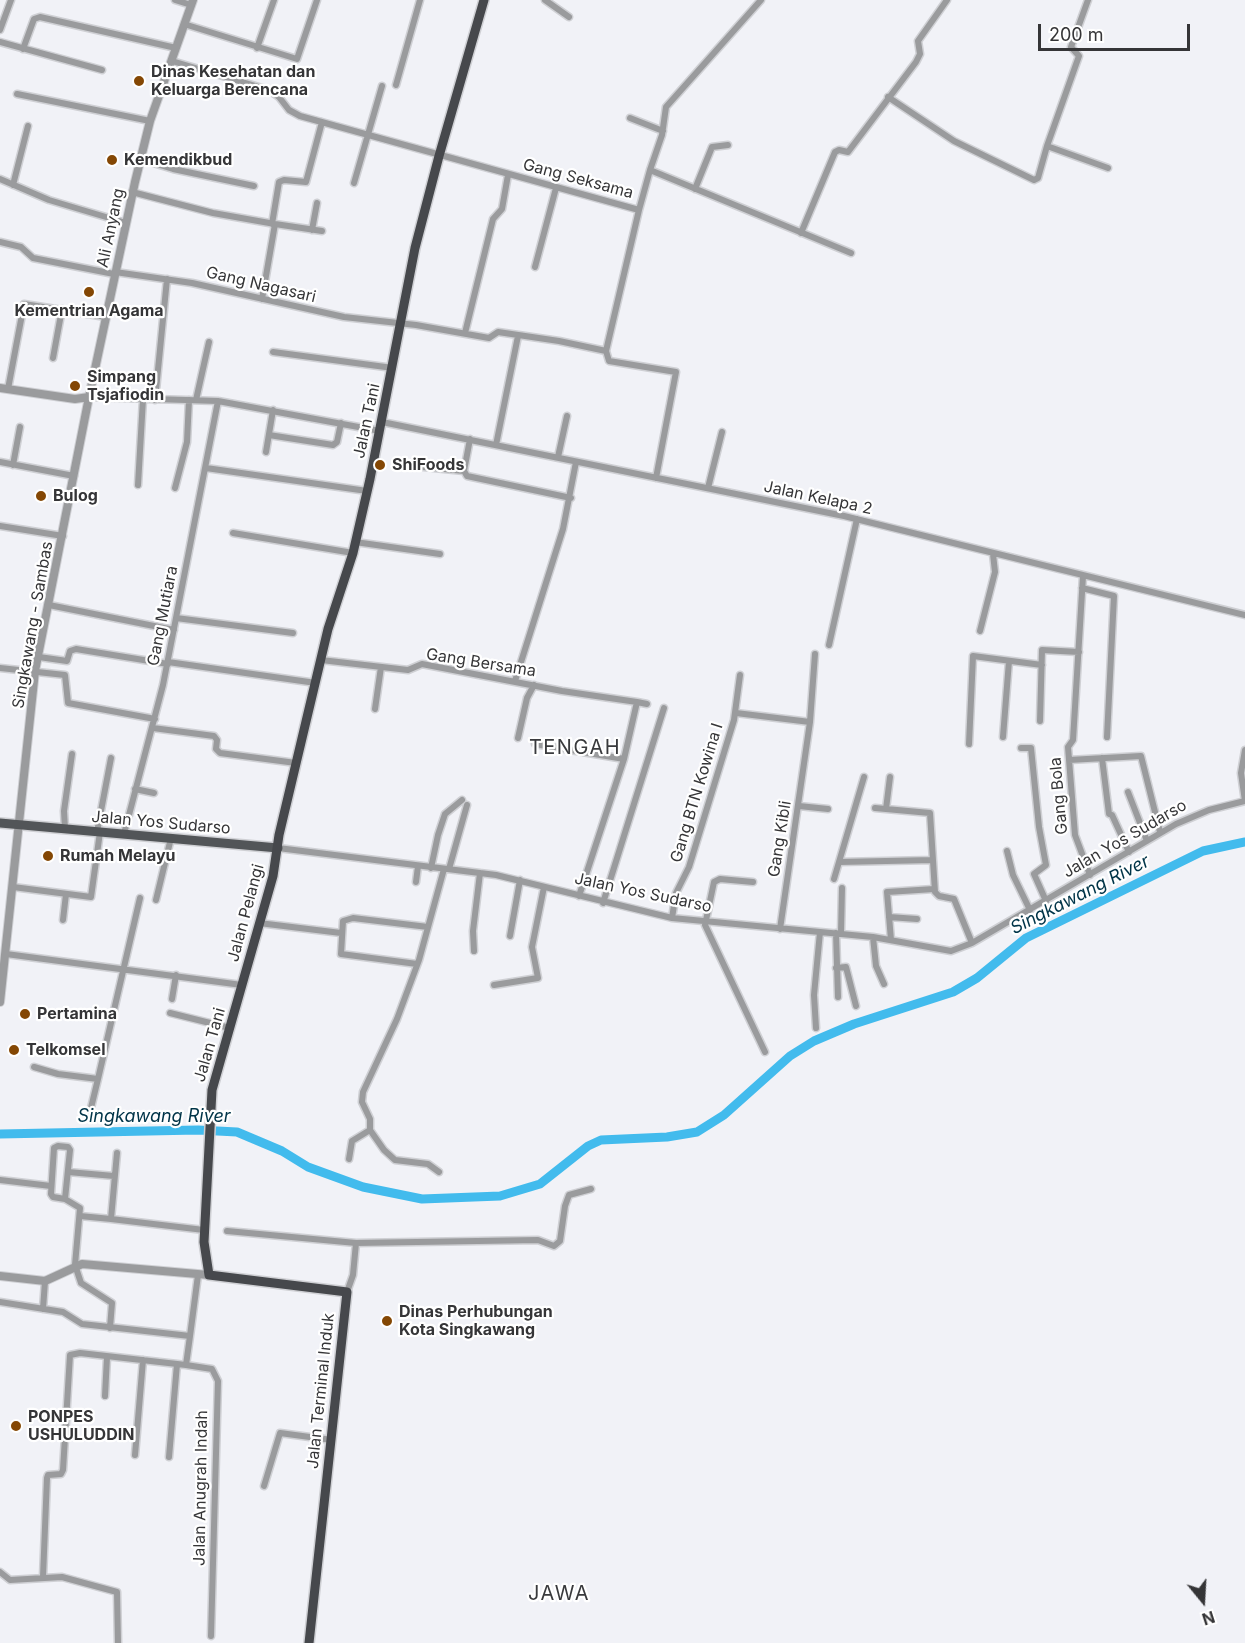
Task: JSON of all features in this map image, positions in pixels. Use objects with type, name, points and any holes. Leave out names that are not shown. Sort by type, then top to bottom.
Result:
[{"type":"highway","name":"Jalan Tani","points":[[278,849],[335,602],[353,553],[393,368],[415,248],[484,0]]},
{"type":"highway","name":"Jalan Pelangi","points":[[242,984],[273,876],[278,849]]},
{"type":"highway","name":"Jalan Tani","points":[[209,1275],[204,1253],[204,1230],[212,1090],[242,984]]},
{"type":"highway","name":"Jalan Terminal Induk","points":[[209,1275],[347,1292],[309,1643]]},
{"type":"main road","name":"Jalan Yos Sudarso","points":[[0,823],[278,849]]},
{"type":"street","points":[[0,30],[11,0]]},
{"type":"street","points":[[175,0],[192,2]]},
{"type":"street","points":[[257,48],[274,0]]},
{"type":"street","points":[[184,24],[295,59],[299,57],[317,0]]},
{"type":"street","points":[[396,85],[420,0]]},
{"type":"street","points":[[545,0],[569,17]]},
{"type":"street","points":[[639,210],[663,131],[669,102],[755,10],[761,0]]},
{"type":"street","points":[[801,233],[835,152],[839,150],[848,152],[919,57],[918,41],[947,0]]},
{"type":"street","points":[[888,97],[954,141],[1034,180],[1038,178],[1079,56],[1071,47],[1088,0]]},
{"type":"street","name":"Ali Anyang","points":[[88,397],[132,192],[150,121],[192,2]]},
{"type":"street","points":[[23,49],[33,21],[40,17],[176,48]]},
{"type":"street","points":[[0,42],[102,70]]},
{"type":"street","name":"Gang Seksama","points":[[172,60],[269,90],[279,97],[291,112],[322,122],[639,210],[606,351]]},
{"type":"street","points":[[354,183],[382,86]]},
{"type":"street","points":[[16,94],[150,121]]},
{"type":"street","points":[[630,118],[663,131]]},
{"type":"street","points":[[262,299],[279,182],[284,180],[306,182],[322,122]]},
{"type":"street","points":[[13,185],[27,126]]},
{"type":"street","points":[[695,189],[712,147],[728,145]]},
{"type":"street","points":[[1047,146],[1107,168]]},
{"type":"street","points":[[140,159],[173,169],[254,186]]},
{"type":"street","points":[[650,170],[851,253]]},
{"type":"street","points":[[465,333],[493,219],[502,208],[508,174]]},
{"type":"street","points":[[0,179],[49,201],[126,223]]},
{"type":"street","points":[[535,267],[556,188]]},
{"type":"street","points":[[132,192],[213,213],[322,231]]},
{"type":"street","points":[[312,230],[317,203]]},
{"type":"street","name":"Gang Nagasari","points":[[0,242],[21,247],[30,257],[115,273],[167,279],[344,317],[401,323],[489,338],[498,332],[606,351]]},
{"type":"street","points":[[155,400],[167,279]]},
{"type":"street","points":[[88,397],[75,399],[4,389],[24,304],[106,317]]},
{"type":"street","points":[[53,358],[62,309]]},
{"type":"street","points":[[496,445],[518,336]]},
{"type":"street","points":[[175,488],[187,442],[193,400],[208,342]]},
{"type":"street","points":[[606,351],[609,361],[676,372],[656,478]]},
{"type":"street","points":[[273,352],[393,368]]},
{"type":"street","name":"Jalan Kelapa 2","points":[[88,397],[218,401],[341,423],[381,426],[470,440],[857,519],[993,554],[1083,583],[1240,614]]},
{"type":"street","name":"Singkawang - Sambas","points":[[0,1002],[35,671],[63,536],[88,397]]},
{"type":"street","points":[[138,485],[142,399]]},
{"type":"street","name":"Gang Mutiara","points":[[124,834],[168,663],[218,401]]},
{"type":"street","points":[[266,452],[273,410]]},
{"type":"street","points":[[558,457],[567,416]]},
{"type":"street","points":[[269,435],[333,445],[337,442],[341,423]]},
{"type":"street","points":[[13,465],[20,427]]},
{"type":"street","points":[[708,488],[722,432]]},
{"type":"street","points":[[464,471],[470,440]]},
{"type":"street","points":[[0,462],[74,477]]},
{"type":"street","points":[[515,681],[570,498],[576,462]]},
{"type":"street","points":[[414,466],[464,471],[470,477],[570,498]]},
{"type":"street","points":[[206,468],[367,491]]},
{"type":"street","points":[[829,645],[857,519]]},
{"type":"street","points":[[0,526],[63,536]]},
{"type":"street","points":[[232,533],[353,553]]},
{"type":"street","points":[[355,542],[440,554]]},
{"type":"street","points":[[980,631],[995,572],[993,554]]},
{"type":"street","points":[[1083,583],[1114,596],[1107,737]]},
{"type":"street","name":"Gang Bola","points":[[1083,583],[1074,740],[1068,747],[1075,835],[1090,875]]},
{"type":"street","points":[[49,605],[174,630]]},
{"type":"street","points":[[176,618],[293,633]]},
{"type":"street","points":[[39,657],[67,661],[71,650],[76,649],[316,683]]},
{"type":"street","points":[[1040,721],[1042,650],[1079,652]]},
{"type":"street","name":"Gang Kibli","points":[[780,929],[806,754],[815,654]]},
{"type":"street","points":[[969,744],[973,656],[1042,665]]},
{"type":"street","name":"Gang Bersama","points":[[321,660],[408,670],[423,664],[647,704]]},
{"type":"street","points":[[1003,737],[1009,661]]},
{"type":"street","points":[[375,709],[381,667]]},
{"type":"street","points":[[0,668],[65,675],[68,703],[155,719]]},
{"type":"street","name":"Gang BTN Kowina I","points":[[672,918],[676,893],[689,867],[736,713],[741,675]]},
{"type":"street","points":[[518,738],[527,698],[534,685]]},
{"type":"street","points":[[579,896],[624,759],[638,702]]},
{"type":"street","points":[[603,903],[664,708]]},
{"type":"street","points":[[736,713],[810,722]]},
{"type":"street","points":[[153,728],[214,736],[217,740],[216,749],[220,753],[296,763]]},
{"type":"street","points":[[535,744],[624,759]]},
{"type":"street","points":[[1022,748],[1032,748],[1039,827],[1046,865],[1034,874],[1046,901]]},
{"type":"street","points":[[1245,751],[1241,772],[1245,801]]},
{"type":"street","points":[[65,829],[64,811],[72,754]]},
{"type":"street","points":[[1069,760],[1137,756],[1143,759],[1160,832]]},
{"type":"street","points":[[13,887],[91,897],[98,832],[111,758]]},
{"type":"street","points":[[1102,758],[1109,814],[1112,815],[1129,852]]},
{"type":"street","points":[[834,879],[864,777]]},
{"type":"street","points":[[886,809],[890,777]]},
{"type":"street","points":[[135,789],[154,793]]},
{"type":"street","points":[[1128,792],[1147,841]]},
{"type":"street","name":"Jalan Yos Sudarso","points":[[278,849],[480,873],[520,880],[603,903],[672,918],[705,923],[873,937],[945,951],[956,950],[972,943],[1160,832],[1199,814],[1245,801]]},
{"type":"street","points":[[431,868],[445,814],[464,802],[417,964],[397,1018],[363,1092],[362,1102],[370,1119],[370,1130],[395,1160],[428,1164],[439,1173]]},
{"type":"street","points":[[799,807],[828,809]]},
{"type":"street","points":[[874,808],[930,813],[934,889],[939,896],[954,899],[972,943]]},
{"type":"street","points":[[156,900],[171,838]]},
{"type":"street","points":[[1007,851],[1013,875],[1030,910]]},
{"type":"street","points":[[839,862],[933,860]]},
{"type":"street","points":[[416,882],[418,866]]},
{"type":"street","points":[[474,951],[473,931],[480,873]]},
{"type":"street","points":[[510,936],[520,880]]},
{"type":"street","points":[[753,882],[717,880],[705,923],[765,1052]]},
{"type":"street","points":[[494,985],[538,978],[532,946],[544,887]]},
{"type":"street","points":[[838,997],[836,968],[842,888]]},
{"type":"street","points":[[891,940],[887,891],[934,889]]},
{"type":"street","points":[[63,920],[66,894]]},
{"type":"street","points":[[90,1112],[140,898]]},
{"type":"street","points":[[889,917],[917,919]]},
{"type":"street","points":[[417,964],[343,955],[340,952],[343,921],[349,918],[428,927]]},
{"type":"street","points":[[259,923],[341,933]]},
{"type":"street","points":[[816,1028],[814,995],[820,932]]},
{"type":"street","points":[[873,937],[876,966],[884,984]]},
{"type":"street","points":[[6,954],[242,984]]},
{"type":"street","points":[[836,968],[846,967],[856,1005]]},
{"type":"street","points":[[172,999],[176,975]]},
{"type":"street","points":[[171,1013],[230,1028]]},
{"type":"street","points":[[34,1067],[55,1073],[98,1079]]},
{"type":"street","points":[[349,1159],[352,1141],[370,1130]]},
{"type":"street","points":[[65,1199],[69,1148],[55,1147],[51,1186],[53,1197],[79,1205],[75,1265],[81,1283],[112,1303],[110,1328]]},
{"type":"street","points":[[111,1219],[117,1153]]},
{"type":"street","points":[[68,1172],[114,1176]]},
{"type":"street","points":[[0,1180],[51,1186]]},
{"type":"street","points":[[227,1231],[356,1243],[535,1240],[552,1246],[559,1244],[567,1200],[571,1193],[591,1189]]},
{"type":"street","points":[[80,1216],[204,1230]]},
{"type":"street","points":[[347,1292],[353,1275],[356,1243]]},
{"type":"street","points":[[0,1276],[45,1281],[75,1265]]},
{"type":"street","name":"Jalan Terminal Induk","points":[[75,1265],[209,1275]]},
{"type":"street","points":[[43,1577],[47,1478],[48,1475],[61,1474],[63,1470],[70,1355],[74,1353],[186,1365],[198,1275]]},
{"type":"street","points":[[43,1309],[45,1281]]},
{"type":"street","points":[[0,1302],[63,1312],[82,1324],[190,1336]]},
{"type":"street","points":[[105,1396],[107,1357]]},
{"type":"street","points":[[135,1455],[143,1360]]},
{"type":"street","points":[[169,1457],[177,1364]]},
{"type":"street","name":"Jalan Anugrah Indah","points":[[186,1365],[211,1368],[218,1381],[211,1639]]},
{"type":"street","points":[[264,1486],[280,1433],[332,1440]]},
{"type":"street","points":[[0,1572],[11,1580],[62,1577],[117,1592],[118,1643]]},
{"type":"waterway","name":"Singkawang River","points":[[0,1134],[198,1130],[237,1132],[282,1151],[308,1167],[363,1187],[422,1199],[500,1196],[540,1184],[588,1146],[601,1140],[667,1137],[697,1132],[724,1115],[790,1056],[814,1041],[854,1024],[953,992],[977,978],[1026,938],[1203,851],[1245,842]]},
{"type":"place","name":"Dinas Kesehatan dan Keluarga Berencana","points":[[139,81]]},
{"type":"place","name":"Kemendikbud","points":[[112,160]]},
{"type":"place","name":"Kementrian Agama","points":[[89,292]]},
{"type":"place","name":"Simpang Tsjafiodin","points":[[75,386]]},
{"type":"place","name":"ShiFoods","points":[[380,465]]},
{"type":"place","name":"Bulog","points":[[41,496]]},
{"type":"place","name":"Rumah Melayu","points":[[48,856]]},
{"type":"place","name":"Pertamina","points":[[25,1014]]},
{"type":"place","name":"Telkomsel","points":[[14,1050]]},
{"type":"place","name":"Dinas Perhubungan Kota Singkawang","points":[[387,1321]]},
{"type":"place","name":"PONPES USHULUDDIN","points":[[16,1426]]},
{"type":"district","name":"TENGAH","points":[[575,748]]},
{"type":"district","name":"JAWA","points":[[559,1594]]}]
